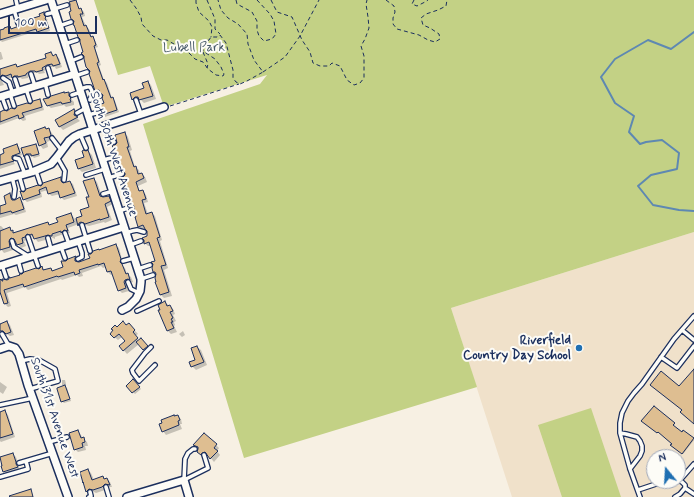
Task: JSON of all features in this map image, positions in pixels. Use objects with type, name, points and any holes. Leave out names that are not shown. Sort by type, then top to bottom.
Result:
[{"type":"street","points":[[0,14],[46,0]]},
{"type":"street","name":"South 30th West Avenue","points":[[51,0],[80,90],[87,106],[105,169],[138,269],[141,279],[140,294]]},
{"type":"street","points":[[1,97],[75,75]]},
{"type":"street","points":[[0,181],[25,174],[51,164],[68,141],[80,134],[164,107]]},
{"type":"street","points":[[1,264],[78,241],[125,230]]},
{"type":"street","points":[[122,310],[133,303],[140,294]]},
{"type":"street","points":[[0,349],[12,347]]},
{"type":"street","name":"South 31st Avenue West","points":[[12,347],[19,354],[68,497]]},
{"type":"street","points":[[127,497],[184,480],[189,497]]},
{"type":"lane","points":[[16,0],[18,23]]},
{"type":"lane","points":[[47,14],[67,5]]},
{"type":"lane","points":[[59,26],[71,22]]},
{"type":"lane","points":[[65,44],[77,40]]},
{"type":"lane","points":[[70,60],[82,57]]},
{"type":"lane","points":[[48,68],[52,81]]},
{"type":"lane","points":[[75,75],[87,72]]},
{"type":"lane","points":[[31,74],[35,86]]},
{"type":"lane","points":[[3,78],[9,82],[14,93]]},
{"type":"lane","points":[[14,106],[15,79]]},
{"type":"lane","points":[[45,83],[48,95]]},
{"type":"lane","points":[[72,95],[87,86],[90,87],[92,95],[87,106]]},
{"type":"lane","points":[[26,89],[30,101]]},
{"type":"lane","points":[[77,113],[100,96]]},
{"type":"lane","points":[[1,97],[6,108]]},
{"type":"lane","points":[[136,100],[141,114]]},
{"type":"lane","points":[[87,106],[100,112]]},
{"type":"lane","points":[[105,126],[109,137],[114,142]]},
{"type":"lane","points":[[80,134],[86,148]]},
{"type":"lane","points":[[52,138],[62,151]]},
{"type":"lane","points":[[23,189],[27,157]]},
{"type":"lane","points":[[57,157],[65,171],[64,180]]},
{"type":"lane","points":[[103,160],[115,157]]},
{"type":"lane","points":[[15,158],[19,159],[25,174],[40,183]]},
{"type":"lane","points":[[86,175],[105,169]]},
{"type":"lane","points":[[14,197],[15,189],[25,174]]},
{"type":"lane","points":[[108,178],[122,174]]},
{"type":"lane","points":[[103,194],[113,191]]},
{"type":"lane","points":[[119,211],[131,207]]},
{"type":"lane","points":[[82,225],[90,251]]},
{"type":"lane","points":[[125,230],[137,230],[144,232]]},
{"type":"lane","points":[[65,233],[69,244]]},
{"type":"lane","points":[[28,237],[31,256],[38,266]]},
{"type":"lane","points":[[48,238],[51,249]]},
{"type":"lane","points":[[12,241],[14,247],[31,256]]},
{"type":"lane","points":[[78,241],[82,257],[78,259]]},
{"type":"lane","points":[[130,245],[141,241]]},
{"type":"lane","points":[[61,246],[65,258]]},
{"type":"lane","points":[[123,261],[134,258]]},
{"type":"lane","points":[[18,260],[21,271]]},
{"type":"lane","points":[[1,264],[6,277]]},
{"type":"lane","points":[[138,269],[150,265]]},
{"type":"lane","points":[[141,279],[153,275]]},
{"type":"lane","points":[[128,282],[131,289],[140,294]]},
{"type":"lane","points":[[137,311],[159,301]]},
{"type":"lane","points":[[640,497],[620,433],[622,413],[628,401],[694,316]]},
{"type":"lane","points":[[682,330],[694,340]]},
{"type":"lane","points":[[2,334],[12,347]]},
{"type":"lane","points":[[661,357],[677,368],[694,346]]},
{"type":"lane","points":[[151,347],[132,370],[139,381],[155,365]]},
{"type":"lane","points":[[21,361],[30,359],[39,360],[55,369],[58,382],[30,389]]},
{"type":"lane","points":[[0,405],[33,398]]},
{"type":"lane","points":[[620,433],[636,438],[640,441],[642,446],[640,456],[630,469]]},
{"type":"lane","points":[[49,442],[67,437]]},
{"type":"lane","points":[[195,449],[188,453],[185,459],[184,480],[208,468],[204,455]]},
{"type":"lane","points":[[19,463],[53,453]]},
{"type":"lane","points":[[0,477],[28,469],[26,461]]},
{"type":"lane","points":[[686,473],[694,464]]},
{"type":"lane","points":[[106,487],[109,497]]},
{"type":"lane","points":[[638,490],[646,487]]},
{"type":"lane","points":[[675,497],[684,489]]},
{"type":"lane","points":[[89,497],[91,496],[90,492]]},
{"type":"path","points":[[130,0],[141,17],[142,24],[154,36],[161,40],[167,40],[188,52],[195,59],[203,62],[207,68],[216,75],[223,76],[224,74],[221,67],[215,59],[203,51]]},
{"type":"path","points":[[196,0],[199,12],[212,27],[212,37]]},
{"type":"path","points":[[207,0],[215,19],[215,29],[226,43],[233,70],[233,78],[240,84]]},
{"type":"path","points":[[218,0],[224,14],[238,24],[247,34],[248,44],[254,60],[263,72]]},
{"type":"path","points":[[236,0],[237,4],[252,12],[257,21],[259,36],[264,41],[272,39],[276,34],[274,21],[270,14],[257,0]]},
{"type":"path","points":[[271,0],[277,12],[292,17],[300,36],[310,52],[313,63],[320,66],[329,66],[332,63],[340,66],[347,80],[354,85],[360,83],[364,78],[364,56],[361,46],[369,28],[366,4],[367,0]]},
{"type":"path","points":[[164,107],[240,84],[263,72],[284,56],[300,36],[319,0]]},
{"type":"path","points":[[386,0],[394,6],[395,12],[393,24],[397,29],[420,35],[435,42],[440,39],[439,34],[423,24],[421,18],[426,14],[446,6],[447,0]]},
{"type":"path","points":[[414,0],[412,4],[417,6],[428,0]]},
{"type":"path","points":[[207,68],[208,64],[203,51],[203,42],[220,35]]},
{"type":"shaded area","name":"Riverfield Country Day School","points":[[694,232],[694,497],[512,497],[451,308]]},
{"type":"green space","name":"Lubell Park","points":[[94,0],[694,0],[694,232],[451,308],[477,387],[244,458],[143,124],[260,84],[267,75],[164,107],[150,66],[118,75]]},
{"type":"green space","points":[[591,408],[621,497],[562,497],[538,425]]},
{"type":"building","points":[[76,0],[79,9],[81,8],[83,14],[80,14],[84,26],[86,25],[91,37],[93,36],[96,45],[94,46],[99,62],[97,63],[111,98],[113,97],[117,110],[102,115],[103,111],[100,109],[99,105],[104,103],[102,98],[103,95],[99,90],[95,91],[89,74],[90,71],[86,67],[84,56],[81,53],[83,52],[80,39],[73,25],[74,21],[71,19],[69,12],[71,11],[69,2]]},
{"type":"building","points":[[44,12],[49,28],[37,32],[36,29],[0,40],[0,30],[10,26],[11,29],[19,26],[21,25],[21,22],[40,16],[39,14]]},
{"type":"building","points":[[51,52],[53,56],[56,54],[60,64],[53,66],[52,64],[47,65],[42,68],[43,70],[36,72],[30,71],[26,75],[18,77],[14,76],[12,78],[11,74],[6,76],[2,75],[0,77],[0,69],[16,64],[17,67],[46,58],[45,54]]},
{"type":"building","points":[[148,81],[153,96],[139,100],[138,97],[135,97],[132,100],[130,93],[144,88],[142,83]]},
{"type":"building","points":[[64,92],[69,92],[71,102],[62,104],[61,102],[47,106],[43,99],[49,98]]},
{"type":"building","points":[[40,99],[42,107],[22,113],[24,117],[19,119],[18,115],[0,122],[0,112],[4,110],[7,111],[11,108],[15,109],[17,106],[27,103],[31,104],[33,101]]},
{"type":"building","points":[[74,109],[74,115],[78,117],[59,127],[55,120]]},
{"type":"building","points":[[45,127],[46,129],[49,128],[51,135],[44,138],[46,143],[39,146],[34,131]]},
{"type":"building","points":[[125,132],[129,147],[127,147],[134,167],[136,166],[138,174],[142,173],[144,178],[136,182],[139,191],[143,190],[146,199],[142,200],[146,214],[152,212],[160,237],[157,238],[166,265],[161,266],[169,292],[160,295],[155,282],[156,274],[153,272],[152,268],[153,264],[151,262],[155,261],[149,242],[144,244],[144,240],[142,238],[147,236],[147,231],[143,225],[138,227],[134,206],[123,177],[125,173],[119,166],[118,156],[112,145],[117,143],[115,135]]},
{"type":"building","points":[[17,144],[20,153],[12,156],[14,161],[0,165],[0,155],[4,153],[3,149]]},
{"type":"building","points":[[36,144],[39,154],[31,156],[31,154],[26,154],[24,157],[21,148]]},
{"type":"building","points":[[88,150],[93,164],[78,169],[75,160],[84,157],[82,151]]},
{"type":"building","points":[[61,177],[61,181],[63,183],[70,181],[75,193],[60,198],[58,191],[48,194],[46,187],[39,190],[40,194],[23,200],[20,191],[24,192],[26,189],[38,185],[41,186],[43,183]]},
{"type":"building","points":[[94,178],[100,196],[109,196],[111,201],[105,204],[109,217],[85,224],[81,222],[78,226],[76,218],[82,216],[80,210],[89,207],[86,197],[89,197],[83,181]]},
{"type":"building","points":[[10,193],[12,200],[20,197],[24,209],[12,213],[11,211],[0,214],[0,206],[6,204],[4,196]]},
{"type":"building","points":[[71,213],[74,222],[66,225],[68,231],[64,230],[61,233],[61,231],[52,234],[52,236],[48,235],[34,239],[32,234],[27,234],[22,238],[23,243],[17,245],[14,239],[11,238],[9,241],[10,247],[0,250],[0,231],[10,227],[11,231],[13,230],[13,233],[48,222],[49,225],[58,222],[56,218]]},
{"type":"building","points":[[116,244],[121,259],[120,262],[126,274],[128,273],[130,280],[125,280],[124,282],[126,288],[118,291],[111,271],[107,272],[104,263],[79,270],[80,273],[75,275],[74,272],[24,287],[23,284],[4,290],[8,303],[4,304],[0,292],[1,279],[2,281],[2,279],[7,280],[9,277],[20,275],[19,274],[36,268],[39,269],[42,266],[43,270],[51,268],[52,271],[63,267],[61,261],[66,261],[76,256],[75,261],[79,262],[90,258],[88,254],[91,254],[93,251]]},
{"type":"building","points":[[165,301],[167,306],[170,305],[173,311],[170,312],[173,318],[171,319],[173,322],[171,322],[174,328],[167,331],[158,310],[160,310],[158,305]]},
{"type":"building","points":[[7,321],[11,332],[6,334],[3,331],[0,331],[0,324]]},
{"type":"building","points":[[123,321],[126,325],[129,323],[135,330],[133,332],[138,338],[123,351],[119,346],[125,341],[119,334],[114,338],[110,334],[113,330],[111,329],[115,325],[117,327]]},
{"type":"building","points":[[141,338],[148,346],[143,350],[136,342]]},
{"type":"building","points":[[197,346],[204,362],[191,367],[189,362],[195,360],[191,348]]},
{"type":"building","points":[[694,369],[694,424],[680,412],[682,410],[650,385],[661,371],[679,386]]},
{"type":"building","points":[[133,379],[140,387],[132,393],[126,386]]},
{"type":"building","points":[[65,385],[70,399],[61,402],[57,388]]},
{"type":"building","points":[[654,406],[675,423],[673,425],[682,432],[683,430],[694,438],[686,449],[675,449],[670,445],[672,444],[658,432],[657,433],[641,421]]},
{"type":"building","points":[[5,410],[13,434],[0,438],[0,412]]},
{"type":"building","points":[[178,415],[180,420],[178,421],[179,425],[162,432],[159,424],[162,423],[161,420]]},
{"type":"building","points":[[78,430],[81,438],[84,437],[85,442],[82,443],[83,447],[74,450],[69,433]]},
{"type":"building","points":[[204,433],[217,444],[214,448],[218,451],[210,459],[205,452],[201,455],[197,452],[198,447],[193,445]]},
{"type":"building","points":[[13,453],[18,467],[3,472],[0,457]]},
{"type":"building","points":[[88,469],[92,480],[103,476],[104,479],[107,478],[110,485],[105,484],[102,487],[93,490],[89,489],[86,492],[80,472]]},
{"type":"building","points":[[31,489],[33,497],[9,496]]},
{"type":"waterway","points":[[694,32],[671,49],[648,40],[615,59],[601,77],[615,103],[634,116],[629,132],[640,144],[662,140],[679,153],[677,169],[651,175],[638,186],[653,205],[694,211]]},
{"type":"place","name":"Riverfield Country Day School","points":[[579,348]]}]
